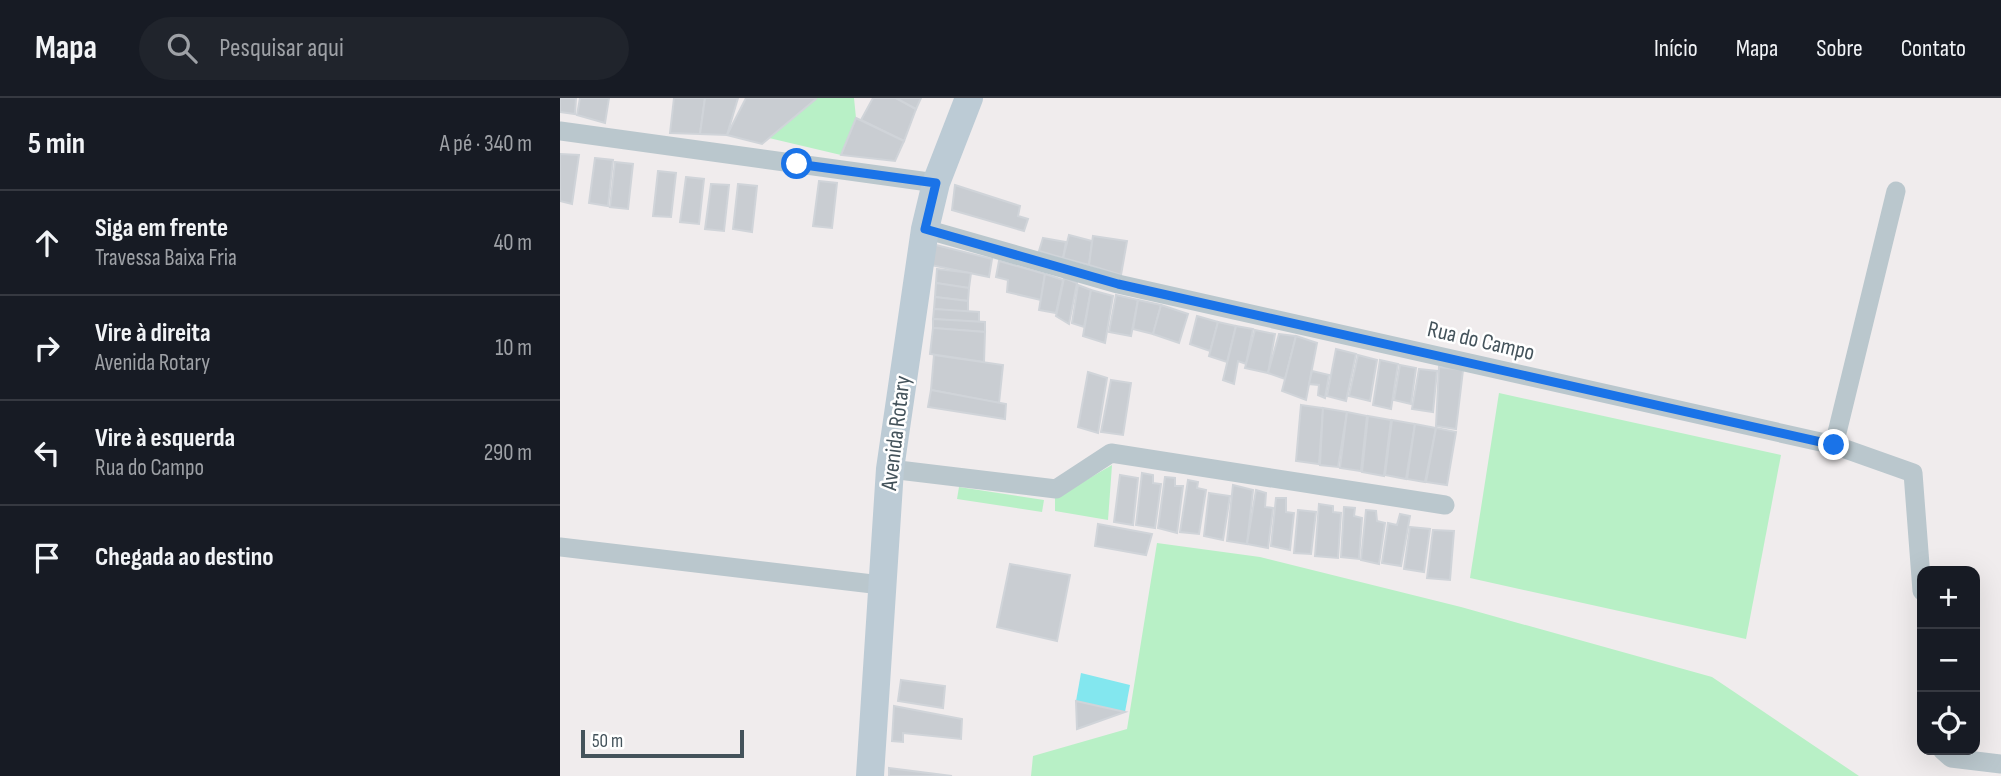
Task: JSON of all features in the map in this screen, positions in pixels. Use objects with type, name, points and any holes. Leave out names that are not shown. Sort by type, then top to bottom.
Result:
[{"type":"main road","name":"Avenida Rotary","points":[[870,776],[890,469],[925,229],[936,183],[969,98]]},
{"type":"street","points":[[560,131],[936,183]]},
{"type":"street","points":[[1834,445],[1896,191]]},
{"type":"street","name":"Rua do Campo","points":[[925,229],[1118,284],[1834,445],[1913,474],[1920,566]]},
{"type":"street","points":[[890,469],[1056,489],[1111,453],[1445,505]]},
{"type":"street","points":[[560,547],[881,585]]},
{"type":"street","points":[[1948,755],[1951,758],[2001,764]]},
{"type":"green space","points":[[815,98],[854,98],[856,118],[841,155],[769,138]]},
{"type":"green space","points":[[1499,393],[1781,455],[1746,639],[1470,578]]},
{"type":"green space","points":[[1112,465],[1108,520],[1055,511],[1055,498]]},
{"type":"green space","points":[[959,487],[1044,500],[1042,512],[957,499]]},
{"type":"green space","points":[[1157,543],[1260,557],[1461,607],[1712,677],[1859,776],[1031,776],[1033,756],[1127,729]]},
{"type":"water","points":[[1081,673],[1130,685],[1125,712],[1076,701]]},
{"type":"building","points":[[560,98],[576,98],[575,114],[560,112]]},
{"type":"building","points":[[580,98],[609,98],[605,123],[577,115]]},
{"type":"building","points":[[674,98],[705,98],[700,134],[670,133]]},
{"type":"building","points":[[705,98],[738,98],[727,135],[700,134]]},
{"type":"building","points":[[746,98],[816,99],[762,144],[727,135]]},
{"type":"building","points":[[873,98],[896,98],[916,109],[904,141],[861,120]]},
{"type":"building","points":[[896,98],[921,98],[916,109]]},
{"type":"building","points":[[856,118],[904,141],[895,161],[841,155]]},
{"type":"building","points":[[560,154],[579,155],[572,204],[560,201]]},
{"type":"building","points":[[595,158],[613,160],[608,206],[589,203]]},
{"type":"building","points":[[615,162],[633,164],[628,209],[610,207]]},
{"type":"building","points":[[658,171],[676,173],[671,217],[653,216]]},
{"type":"building","points":[[686,177],[704,179],[699,224],[680,222]]},
{"type":"building","points":[[819,181],[837,183],[832,228],[813,226]]},
{"type":"building","points":[[711,184],[729,185],[724,231],[705,229]]},
{"type":"building","points":[[738,184],[757,186],[752,232],[733,229]]},
{"type":"building","points":[[955,185],[1020,206],[1018,216],[1028,219],[1024,231],[952,210]]},
{"type":"building","points":[[1069,235],[1092,241],[1089,265],[1063,258]]},
{"type":"building","points":[[1093,236],[1127,241],[1121,275],[1089,265]]},
{"type":"building","points":[[1043,238],[1066,242],[1063,258],[1039,251]]},
{"type":"building","points":[[928,243],[992,259],[989,277],[926,264]]},
{"type":"building","points":[[999,261],[1045,274],[1041,300],[1007,292],[1008,280],[996,277]]},
{"type":"building","points":[[937,269],[971,273],[969,288],[936,283]]},
{"type":"building","points":[[1045,274],[1063,280],[1056,313],[1039,310]]},
{"type":"building","points":[[1064,278],[1077,283],[1069,324],[1056,316]]},
{"type":"building","points":[[936,283],[969,288],[968,301],[935,297]]},
{"type":"building","points":[[1078,285],[1091,290],[1084,327],[1072,323]]},
{"type":"building","points":[[1091,290],[1113,296],[1105,343],[1083,336]]},
{"type":"building","points":[[1116,295],[1138,300],[1131,336],[1109,332]]},
{"type":"building","points":[[935,297],[968,301],[968,312],[934,309]]},
{"type":"building","points":[[1138,300],[1161,305],[1153,334],[1133,329]]},
{"type":"building","points":[[1161,305],[1188,314],[1179,343],[1153,334]]},
{"type":"building","points":[[934,309],[979,312],[979,322],[933,319]]},
{"type":"building","points":[[1197,316],[1218,322],[1210,351],[1190,344]]},
{"type":"building","points":[[933,319],[985,322],[985,332],[933,328]]},
{"type":"building","points":[[1218,322],[1236,326],[1227,362],[1209,356]]},
{"type":"building","points":[[1236,326],[1253,329],[1246,364],[1238,361],[1234,384],[1223,380]]},
{"type":"building","points":[[933,328],[985,332],[984,362],[930,354]]},
{"type":"building","points":[[1255,330],[1275,334],[1268,373],[1245,368]]},
{"type":"building","points":[[1279,334],[1296,336],[1285,379],[1268,373]]},
{"type":"building","points":[[1296,336],[1317,343],[1306,400],[1282,391]]},
{"type":"building","points":[[1336,349],[1356,354],[1346,401],[1327,396]]},
{"type":"building","points":[[934,355],[1003,365],[999,403],[931,390]]},
{"type":"building","points":[[1358,355],[1377,360],[1370,401],[1349,396]]},
{"type":"building","points":[[1380,360],[1398,364],[1391,409],[1373,405]]},
{"type":"building","points":[[1400,365],[1416,368],[1411,404],[1394,400]]},
{"type":"building","points":[[1439,367],[1463,370],[1456,429],[1436,426]]},
{"type":"building","points":[[1419,369],[1437,371],[1433,412],[1412,409]]},
{"type":"building","points":[[1312,371],[1329,375],[1325,398],[1318,395],[1319,385],[1309,384]]},
{"type":"building","points":[[1088,372],[1107,378],[1098,433],[1078,427]]},
{"type":"building","points":[[1111,380],[1131,383],[1123,435],[1101,432]]},
{"type":"building","points":[[931,390],[1006,404],[1005,419],[928,407]]},
{"type":"building","points":[[1301,405],[1323,408],[1319,464],[1296,461]]},
{"type":"building","points":[[1323,408],[1347,412],[1338,467],[1320,465]]},
{"type":"building","points":[[1347,412],[1367,416],[1361,471],[1340,468]]},
{"type":"building","points":[[1368,416],[1391,420],[1384,476],[1362,472]]},
{"type":"building","points":[[1392,420],[1415,424],[1406,479],[1385,475]]},
{"type":"building","points":[[1415,424],[1436,428],[1425,482],[1407,479]]},
{"type":"building","points":[[1436,428],[1456,432],[1447,485],[1426,482]]},
{"type":"building","points":[[1142,473],[1153,475],[1153,483],[1161,484],[1155,528],[1136,525]]},
{"type":"building","points":[[1120,475],[1138,478],[1133,525],[1114,522]]},
{"type":"building","points":[[1165,477],[1175,478],[1175,486],[1183,486],[1177,533],[1158,528]]},
{"type":"building","points":[[1188,480],[1198,482],[1197,488],[1206,490],[1199,534],[1180,532]]},
{"type":"building","points":[[1233,485],[1253,490],[1247,544],[1227,541]]},
{"type":"building","points":[[1256,490],[1266,493],[1265,507],[1273,508],[1268,548],[1247,544]]},
{"type":"building","points":[[1209,493],[1230,496],[1223,540],[1204,536]]},
{"type":"building","points":[[1276,498],[1286,498],[1286,512],[1294,513],[1290,550],[1271,546]]},
{"type":"building","points":[[1319,504],[1333,506],[1333,512],[1341,513],[1338,558],[1315,556]]},
{"type":"building","points":[[1344,507],[1355,508],[1354,516],[1362,518],[1359,559],[1341,557]]},
{"type":"building","points":[[1298,510],[1316,512],[1311,554],[1294,553]]},
{"type":"building","points":[[1366,510],[1376,511],[1377,521],[1385,523],[1379,564],[1361,560]]},
{"type":"building","points":[[1400,514],[1410,516],[1401,566],[1382,563],[1388,523],[1397,525]]},
{"type":"building","points":[[1098,524],[1152,534],[1146,555],[1095,546]]},
{"type":"building","points":[[1410,527],[1430,529],[1424,572],[1404,569]]},
{"type":"building","points":[[1433,530],[1454,531],[1450,580],[1427,578]]},
{"type":"building","points":[[1010,564],[1070,575],[1057,641],[997,627]]},
{"type":"building","points":[[901,680],[945,686],[943,708],[898,701]]},
{"type":"building","points":[[1076,701],[1125,712],[1077,729]]},
{"type":"building","points":[[894,706],[962,719],[961,739],[903,733],[903,742],[892,741]]},
{"type":"building","points":[[889,768],[952,776],[889,776]]},
{"type":"route","points":[[797,164],[936,183],[925,229],[1118,284],[1834,445]]}]
